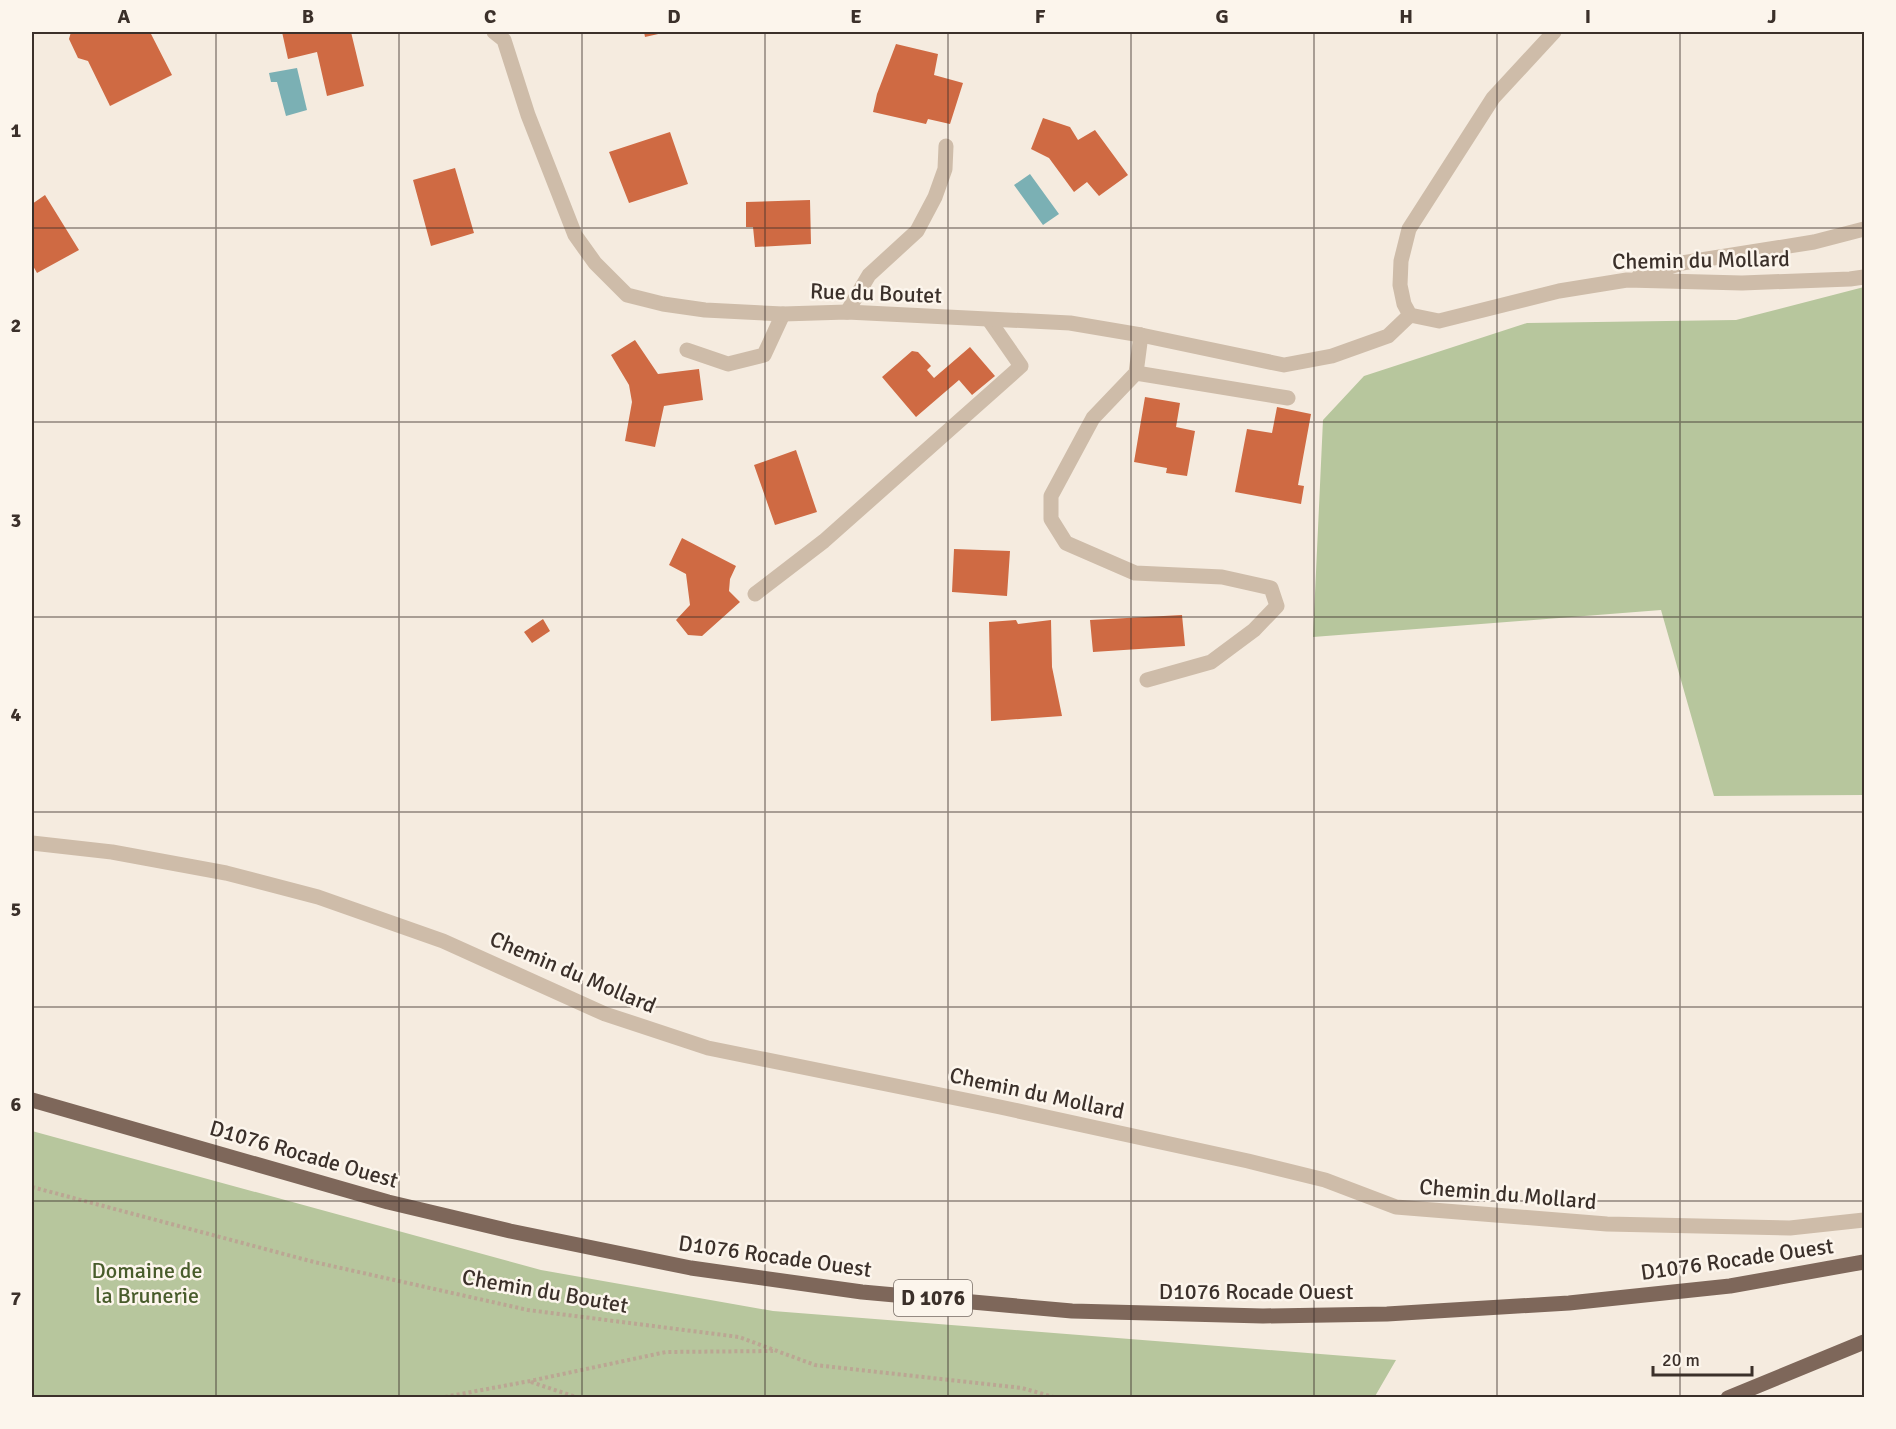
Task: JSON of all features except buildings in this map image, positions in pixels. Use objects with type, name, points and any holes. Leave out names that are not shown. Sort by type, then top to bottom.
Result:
[{"type":"main road","name":"D1076 Rocade Ouest","points":[[32,1100],[388,1202],[510,1231],[714,1271],[862,1292],[1049,1309],[1263,1316],[1388,1314],[1569,1303],[1730,1286],[1861,1263]]},
{"type":"main road","points":[[1728,1398],[1864,1342]]},
{"type":"street","points":[[1410,315],[1404,304],[1400,285],[1401,261],[1409,229],[1493,98],[1554,32]]},
{"type":"street","name":"Rue du Boutet","points":[[502,34],[528,115],[575,235],[595,263],[627,295],[663,304],[705,310],[783,314],[847,312],[1070,323],[1284,364],[1332,356],[1388,336],[1410,315]]},
{"type":"street","points":[[847,312],[869,275],[917,231],[935,197],[945,170],[946,146]]},
{"type":"street","points":[[1627,280],[1682,263],[1814,242],[1864,229]]},
{"type":"street","name":"Chemin du Mollard","points":[[1410,315],[1439,321],[1558,291],[1627,280],[1742,283],[1864,277]]},
{"type":"street","points":[[687,350],[728,364],[764,355],[783,314]]},
{"type":"street","points":[[755,594],[824,541],[1021,366],[989,320]]},
{"type":"street","points":[[1141,335],[1136,373],[1093,418],[1051,496],[1051,519],[1066,543],[1135,573],[1222,577],[1271,588],[1277,606],[1254,630],[1211,662],[1148,680]]},
{"type":"street","points":[[1136,373],[1288,398]]},
{"type":"street","name":"Chemin du Mollard","points":[[32,843],[112,852],[226,873],[318,897],[443,941],[605,1014],[708,1048],[1000,1107],[1248,1161],[1325,1180],[1396,1207],[1607,1224],[1790,1228],[1864,1220]]},
{"type":"path","name":"Chemin du Boutet","points":[[32,1187],[314,1262],[528,1310],[739,1337],[815,1365],[1022,1388],[1057,1398]]},
{"type":"path","points":[[439,1398],[666,1352],[778,1351]]},
{"type":"path","points":[[530,1381],[579,1398]]},
{"type":"green space","points":[[1864,287],[1864,795],[1714,796],[1661,610],[1313,637],[1323,420],[1364,376],[1527,323],[1736,320]]},
{"type":"green space","name":"Domaine de la Brunerie","points":[[32,1131],[541,1270],[773,1311],[1396,1360],[1374,1398],[32,1397]]},
{"type":"water","points":[[297,68],[307,110],[286,116],[277,82],[271,82],[269,73]]},
{"type":"water","points":[[1030,174],[1059,214],[1043,225],[1014,185]]}]
